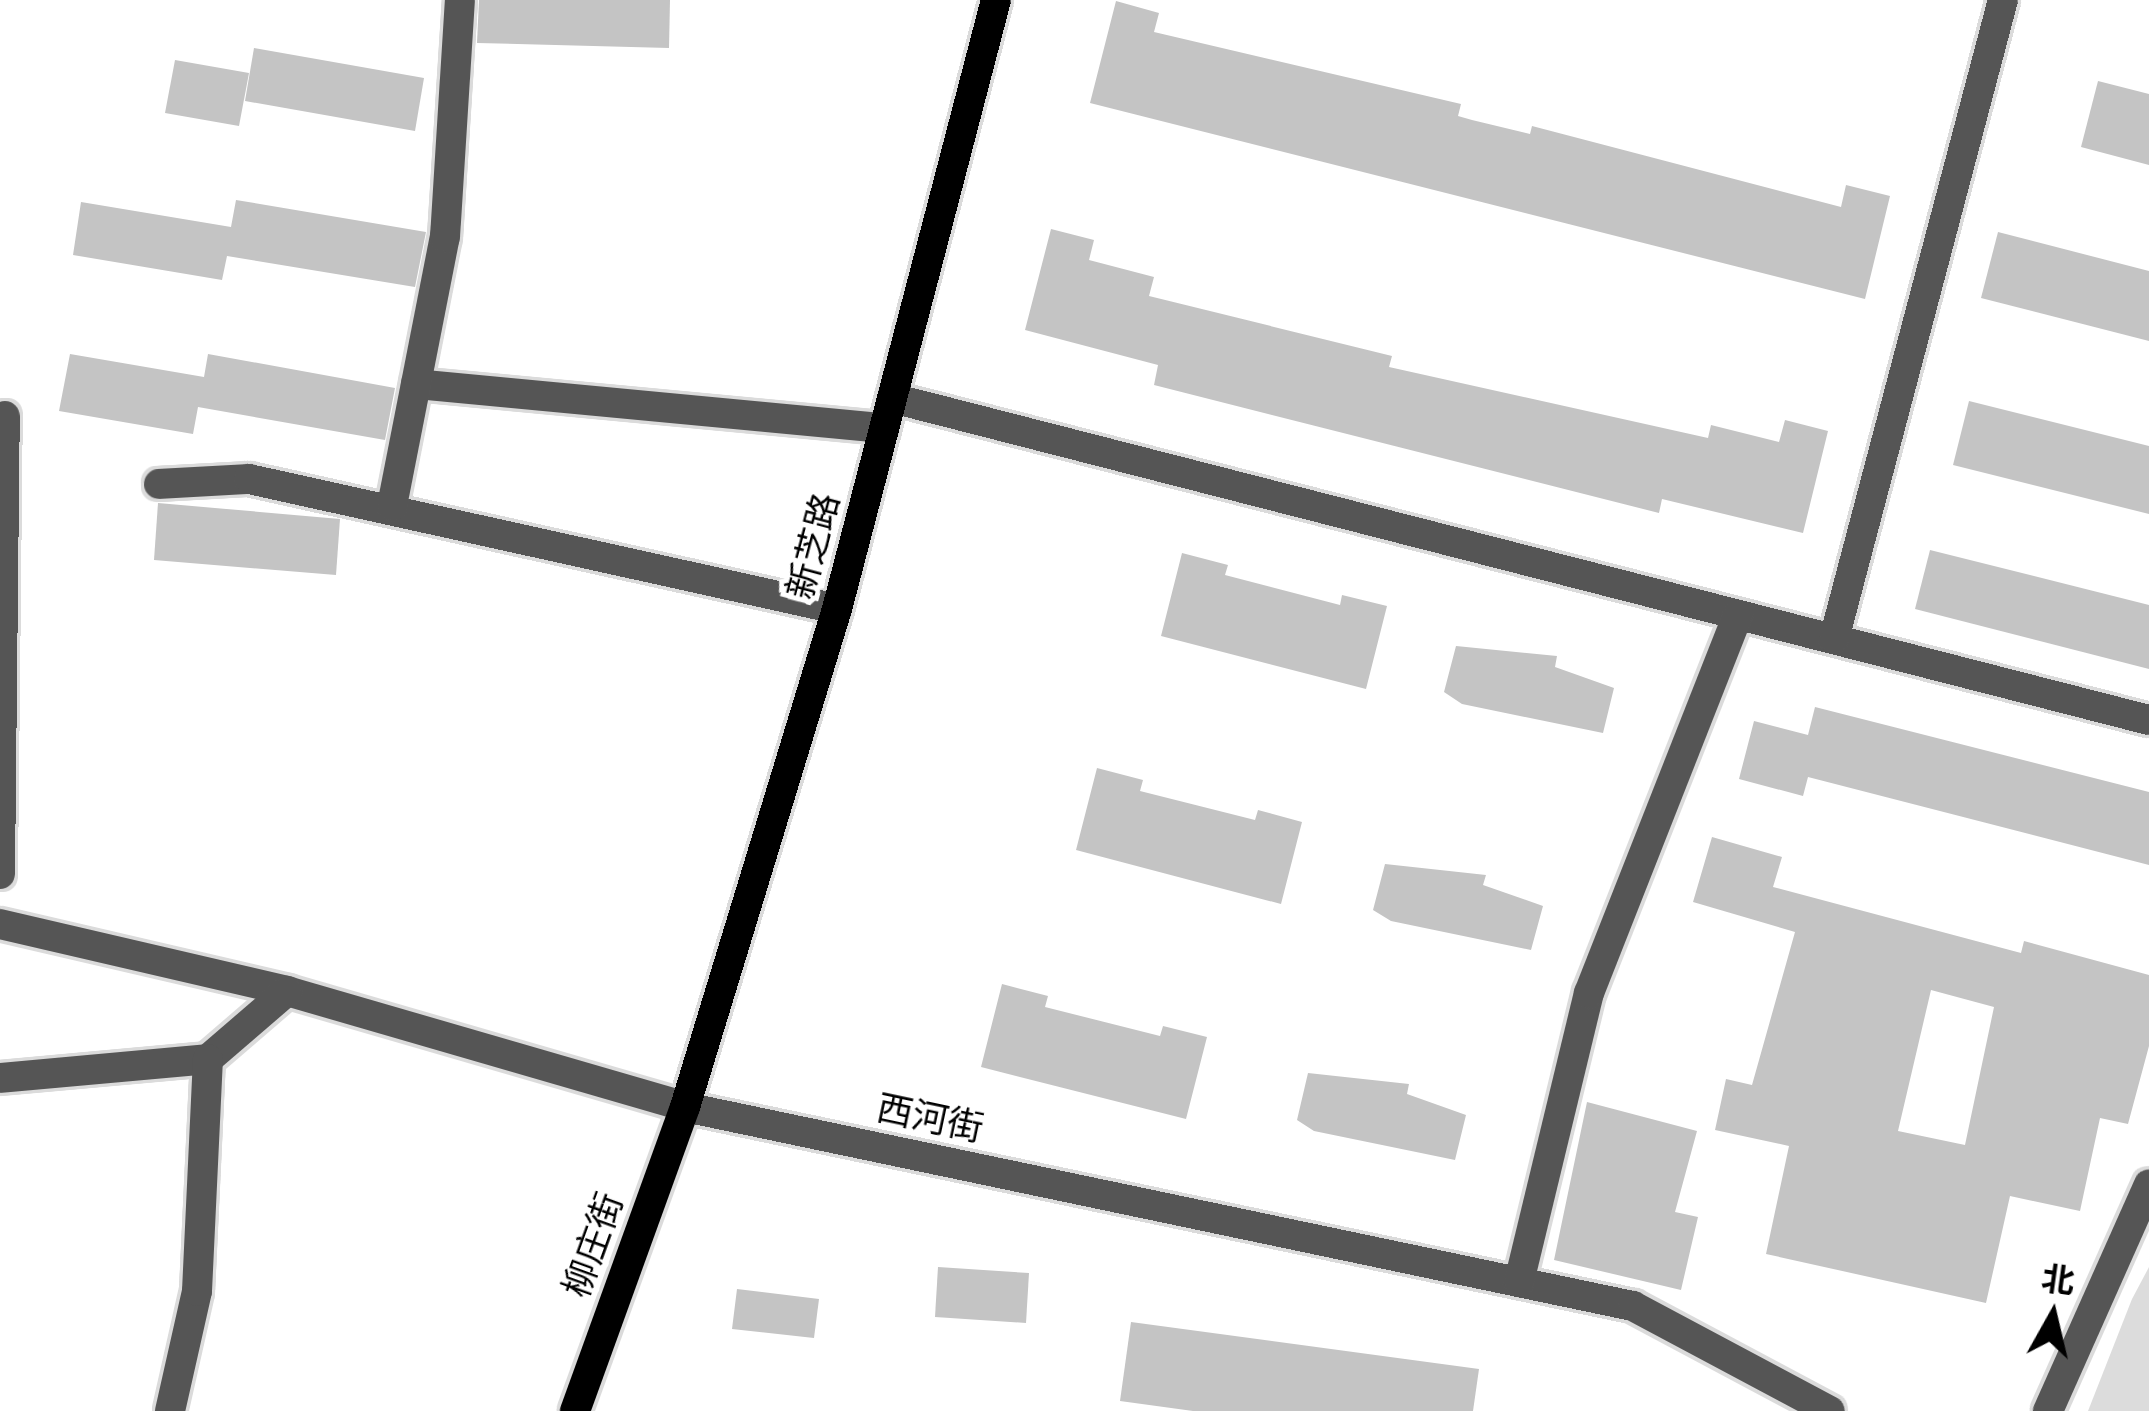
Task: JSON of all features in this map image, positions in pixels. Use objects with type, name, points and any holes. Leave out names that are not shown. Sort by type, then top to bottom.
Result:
[{"type":"main road","name":"新芝路","points":[[686,1107],[837,609],[996,0]]},
{"type":"main road","name":"柳庄街","points":[[574,1411],[686,1107]]},
{"type":"street","points":[[392,506],[446,237],[460,0]]},
{"type":"street","points":[[1834,639],[2003,0]]},
{"type":"street","points":[[416,384],[888,413],[1738,615],[2149,720]]},
{"type":"street","points":[[0,874],[5,416]]},
{"type":"street","points":[[159,484],[249,479],[392,506],[837,609]]},
{"type":"street","points":[[1519,1282],[1589,993],[1738,615]]},
{"type":"street","name":"西河街","points":[[0,924],[287,992],[686,1107],[1633,1306],[1830,1411]]},
{"type":"street","points":[[0,1078],[208,1059],[287,992]]},
{"type":"street","points":[[170,1411],[196,1291],[208,1059]]},
{"type":"street","points":[[2048,1411],[2149,1184]]},
{"type":"shaded area","points":[[2149,1267],[2149,1411],[2088,1411],[2132,1299]]},
{"type":"building","points":[[479,0],[670,0],[669,48],[477,43]]},
{"type":"building","points":[[1116,1],[1159,13],[1154,32],[1461,104],[1458,116],[1472,120],[1530,134],[1532,126],[1841,207],[1846,185],[1890,196],[1865,299],[1090,103]]},
{"type":"building","points":[[254,48],[424,78],[415,131],[245,101]]},
{"type":"building","points":[[175,60],[249,73],[239,126],[165,113]]},
{"type":"building","points":[[2098,81],[2149,94],[2149,165],[2081,147]]},
{"type":"building","points":[[236,200],[426,232],[415,287],[227,256],[222,280],[73,255],[81,202],[231,227]]},
{"type":"building","points":[[1051,229],[1094,240],[1089,260],[1154,277],[1149,296],[1392,356],[1389,367],[1708,438],[1711,425],[1779,442],[1785,420],[1828,431],[1803,533],[1662,499],[1659,513],[1154,385],[1158,365],[1025,330]]},
{"type":"building","points":[[1998,232],[2149,271],[2149,341],[1981,298]]},
{"type":"building","points":[[70,354],[204,377],[208,354],[395,388],[385,440],[198,407],[193,434],[59,411]]},
{"type":"building","points":[[1969,401],[2149,446],[2149,514],[1953,465]]},
{"type":"building","points":[[158,503],[340,519],[336,575],[154,560]]},
{"type":"building","points":[[1930,550],[2149,605],[2149,669],[1915,609]]},
{"type":"building","points":[[1182,553],[1228,565],[1225,575],[1340,605],[1342,595],[1387,606],[1366,689],[1161,636]]},
{"type":"building","points":[[1456,646],[1557,656],[1555,667],[1614,688],[1603,733],[1462,704],[1444,692]]},
{"type":"building","points":[[1815,707],[2149,792],[2149,865],[1808,777],[1803,796],[1739,779],[1754,721],[1808,735]]},
{"type":"building","points":[[1097,768],[1143,780],[1140,791],[1255,820],[1258,810],[1302,822],[1281,904],[1076,850]]},
{"type":"building","points":[[1712,837],[1782,857],[1773,887],[2021,953],[2024,941],[2149,975],[2149,1046],[2128,1124],[2100,1118],[2080,1211],[2010,1196],[1986,1303],[1766,1254],[1789,1146],[1715,1130],[1726,1079],[1752,1085],[1795,932],[1693,902]],"holes":[[[1931,990],[1994,1007],[1965,1145],[1898,1131]]]},
{"type":"building","points":[[1385,864],[1486,875],[1483,885],[1543,906],[1531,950],[1391,921],[1373,910]]},
{"type":"building","points":[[1002,984],[1048,996],[1045,1007],[1160,1036],[1163,1026],[1207,1037],[1186,1119],[981,1067]]},
{"type":"building","points":[[1308,1073],[1409,1084],[1407,1094],[1466,1115],[1455,1160],[1314,1131],[1297,1120]]},
{"type":"building","points":[[1587,1102],[1697,1131],[1675,1212],[1698,1217],[1681,1290],[1554,1260]]},
{"type":"building","points":[[938,1267],[1029,1273],[1026,1323],[935,1317]]},
{"type":"building","points":[[737,1289],[819,1299],[814,1338],[732,1329]]},
{"type":"building","points":[[1131,1322],[1479,1369],[1473,1411],[1193,1411],[1120,1401]]}]
